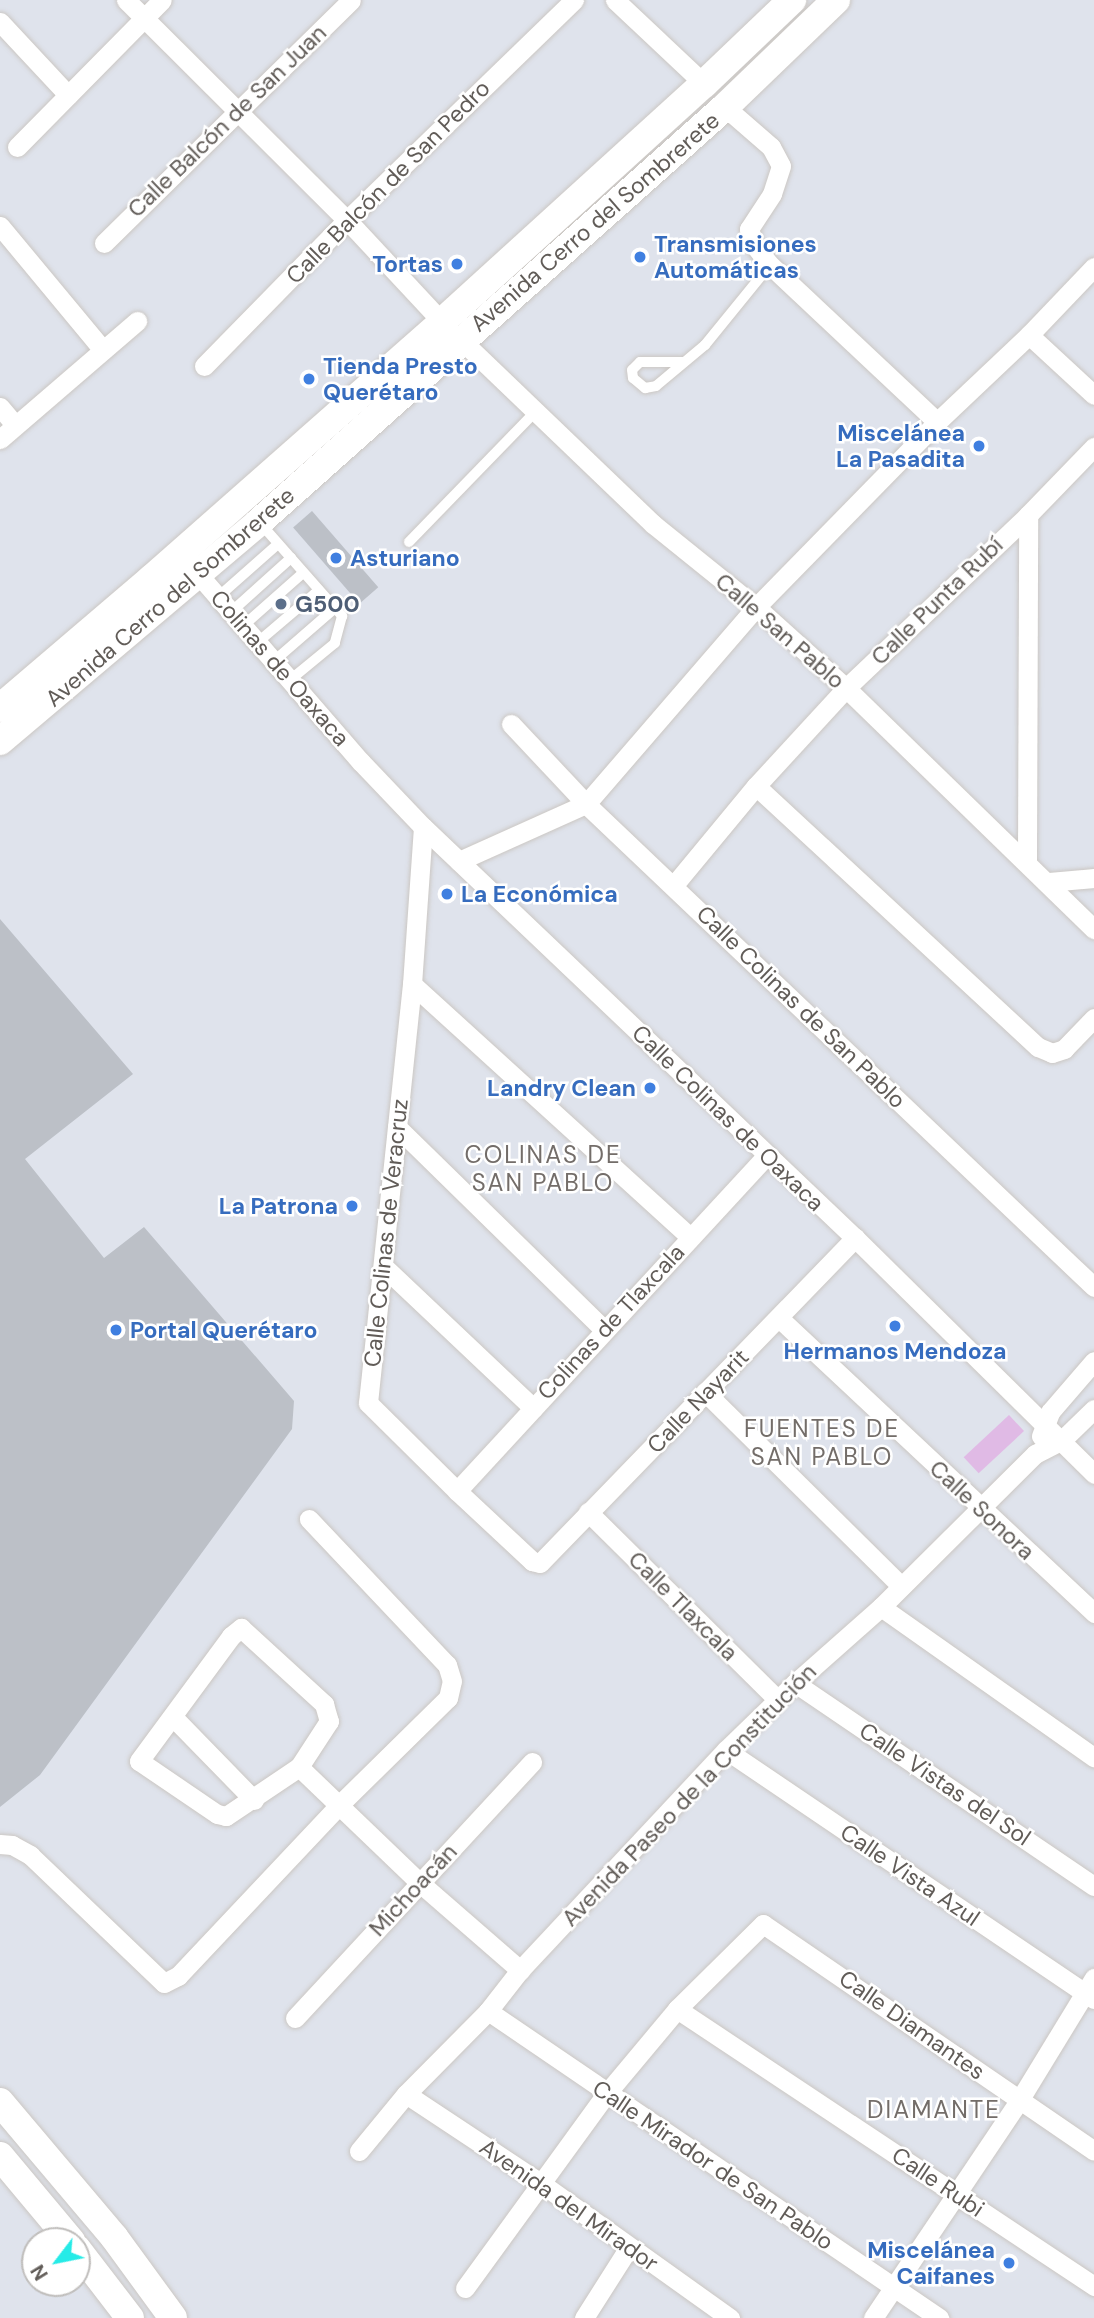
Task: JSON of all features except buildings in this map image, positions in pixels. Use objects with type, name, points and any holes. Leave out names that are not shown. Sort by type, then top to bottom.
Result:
[{"type":"main road","name":"Avenida Cerro del Sombrerete","points":[[0,741],[259,522],[792,0]]},
{"type":"main road","name":"Avenida Cerro del Sombrerete","points":[[0,708],[151,579],[725,107],[836,0]]},
{"type":"main road","points":[[0,2102],[114,2237],[173,2318]]},
{"type":"main road","points":[[0,2156],[59,2227]]},
{"type":"main road","points":[[91,2267],[130,2318]]},
{"type":"street","name":"Calle San Pablo","points":[[126,0],[535,412],[653,524],[756,607],[846,688],[1049,882],[1094,929]]},
{"type":"street","points":[[17,146],[162,0]]},
{"type":"street","name":"Calle Balcón de San Juan","points":[[103,243],[351,0]]},
{"type":"street","name":"Calle Balcón de San Pedro","points":[[204,366],[347,220],[574,0]]},
{"type":"street","points":[[615,0],[704,84]]},
{"type":"street","points":[[0,22],[68,94]]},
{"type":"street","points":[[725,107],[771,147],[781,166],[772,194],[750,229],[755,246],[770,265],[936,422]]},
{"type":"street","points":[[0,226],[103,350]]},
{"type":"street","points":[[459,861],[586,804],[756,607],[936,422],[1029,335],[1094,267]]},
{"type":"street","points":[[0,439],[137,321]]},
{"type":"street","points":[[1029,335],[1094,395]]},
{"type":"street","points":[[0,407],[15,425]]},
{"type":"street","name":"Calle Punta Rubí","points":[[674,885],[756,786],[846,688],[1028,515],[1094,447]]},
{"type":"street","points":[[1027,861],[1028,515]]},
{"type":"street","name":"Colinas de Oaxaca","points":[[198,574],[361,762]]},
{"type":"street","name":"Calle Colinas de San Pablo","points":[[511,724],[586,804],[1094,1287]]},
{"type":"street","name":"Calle Colinas de Oaxaca","points":[[361,762],[423,827],[855,1238],[1094,1474]]},
{"type":"street","points":[[756,786],[1038,1046],[1052,1054],[1064,1049],[1094,1018]]},
{"type":"street","name":"Calle Colinas de Veracruz","points":[[423,827],[412,984],[368,1403],[532,1561],[540,1563]]},
{"type":"street","points":[[1049,882],[1094,878]]},
{"type":"street","points":[[412,984],[690,1237]]},
{"type":"street","points":[[397,1127],[604,1330]]},
{"type":"street","name":"Colinas de Tlaxcala","points":[[457,1491],[767,1155]]},
{"type":"street","name":"Calle Nayarit","points":[[540,1563],[855,1238]]},
{"type":"street","points":[[383,1266],[533,1408]]},
{"type":"street","name":"Calle Sonora","points":[[779,1318],[1094,1613]]},
{"type":"street","name":"Avenida Paseo de la Constitución","points":[[1035,1454],[1050,1412],[1094,1361]]},
{"type":"street","points":[[705,1392],[901,1586]]},
{"type":"street","name":"Avenida Paseo de la Constitución","points":[[359,2151],[407,2094],[488,2011],[520,1970],[726,1750],[795,1683],[881,1607],[1035,1454],[1061,1441],[1094,1409]]},
{"type":"street","name":"Calle Tlaxcala","points":[[588,1512],[778,1700]]},
{"type":"street","points":[[0,1844],[12,1845],[30,1855],[164,1983],[178,1976],[338,1806],[448,1698],[452,1681],[447,1665],[309,1520]]},
{"type":"street","points":[[881,1607],[1094,1757]]},
{"type":"street","points":[[241,1628],[324,1704],[329,1721],[299,1767],[254,1800],[226,1816],[217,1814],[144,1767],[139,1761],[142,1753],[173,1717],[231,1636],[241,1628]]},
{"type":"street","name":"Calle Vistas del Sol","points":[[795,1683],[1094,1886]]},
{"type":"street","points":[[173,1717],[254,1800]]},
{"type":"street","name":"Calle Vista Azul","points":[[726,1750],[1091,1990]]},
{"type":"street","name":"Michoacán","points":[[295,2018],[532,1762]]},
{"type":"street","points":[[299,1767],[420,1883],[520,1970]]},
{"type":"street","name":"Calle Diamantes","points":[[677,2009],[763,1924],[1094,2151]]},
{"type":"street","points":[[873,2318],[1091,1990]]},
{"type":"street","points":[[465,2287],[606,2094],[677,2009]]},
{"type":"street","name":"Calle Rubi","points":[[677,2009],[1094,2286]]},
{"type":"street","name":"Calle Mirador de San Pablo","points":[[488,2011],[606,2094],[939,2318]]},
{"type":"street","name":"Avenida del Mirador","points":[[407,2094],[541,2184],[729,2318]]},
{"type":"street","points":[[584,2318],[629,2248]]},
{"type":"lane","points":[[683,362],[640,362],[632,370],[633,378],[645,387],[656,386],[705,345],[729,320],[770,265]]},
{"type":"lane","points":[[409,542],[535,412]]},
{"type":"lane","points":[[259,522],[342,616],[335,643],[290,680]]},
{"type":"lane","points":[[231,611],[278,544]]},
{"type":"lane","points":[[231,611],[291,558]]},
{"type":"lane","points":[[231,611],[303,573]]},
{"type":"lane","points":[[258,642],[318,590]]},
{"type":"lane","points":[[274,661],[335,608]]},
{"type":"shaded area","points":[[1009,1415],[1024,1431],[979,1473],[964,1457]]},
{"type":"place","name":"Transmisiones Automáticas","points":[[640,257]]},
{"type":"place","name":"Tortas","points":[[457,264]]},
{"type":"place","name":"Tienda Presto Querétaro","points":[[309,379]]},
{"type":"place","name":"Miscelánea La Pasadita","points":[[979,446]]},
{"type":"place","name":"Asturiano","points":[[336,558]]},
{"type":"place","name":"G500","points":[[281,604]]},
{"type":"place","name":"La Económica","points":[[447,894]]},
{"type":"place","name":"Landry Clean","points":[[650,1088]]},
{"type":"place","name":"La Patrona","points":[[352,1206]]},
{"type":"place","name":"Hermanos Mendoza","points":[[895,1326]]},
{"type":"place","name":"Portal Querétaro","points":[[116,1330]]},
{"type":"place","name":"Miscelánea Caifanes","points":[[1009,2263]]},
{"type":"district","name":"COLINAS DE SAN PABLO","points":[[543,1169]]},
{"type":"district","name":"FUENTES DE SAN PABLO","points":[[822,1443]]},
{"type":"district","name":"DIAMANTE","points":[[934,2110]]}]
